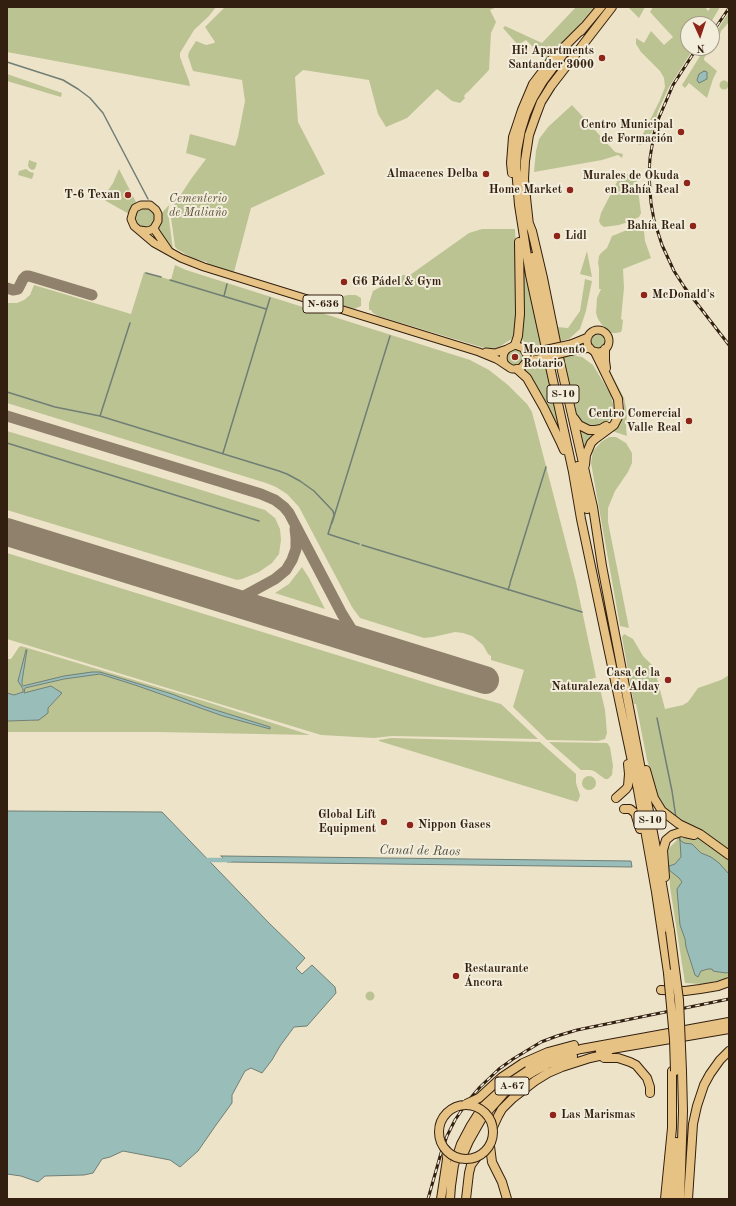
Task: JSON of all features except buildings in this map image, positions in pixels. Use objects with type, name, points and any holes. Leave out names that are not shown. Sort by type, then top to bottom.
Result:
[{"type":"highway","name":"S-10","points":[[601,7],[543,81],[526,114],[517,151],[519,205],[526,255],[541,331],[573,472],[581,519],[638,790],[656,892],[668,931],[668,973],[678,1071]]},
{"type":"highway","name":"S-10","points":[[612,7],[551,86],[541,102],[529,135],[524,179],[534,267],[594,539],[602,566],[655,843],[668,931],[674,958],[679,1000],[681,1035],[678,1071]]},
{"type":"highway","points":[[584,27],[552,59],[533,84],[512,138],[511,162],[520,245],[521,274],[520,318],[518,336],[515,345],[523,348],[531,355],[593,350],[601,352],[605,349]]},
{"type":"highway","points":[[513,185],[514,162],[517,151]]},
{"type":"highway","name":"N-636","points":[[154,228],[158,221],[158,214],[156,210],[150,205],[141,204],[135,208],[131,215],[134,226],[154,244],[180,258],[479,352],[496,359],[512,369],[517,369]]},
{"type":"highway","points":[[528,221],[532,231],[586,474],[602,566]]},
{"type":"highway","points":[[140,230],[147,231],[154,228],[169,252]]},
{"type":"highway","points":[[581,519],[564,450],[560,440],[527,378],[517,369],[522,367],[531,355],[572,344],[588,337],[594,331],[599,331],[604,332],[608,340],[608,344],[605,349],[607,376]]},
{"type":"highway","points":[[586,474],[585,463],[589,447],[594,439],[614,425],[619,411],[618,399],[593,350],[588,344],[588,337]]},
{"type":"highway","name":"N-636","points":[[479,352],[495,353],[515,345]]},
{"type":"highway","points":[[507,349],[503,358],[507,366]]},
{"type":"highway","points":[[571,412],[579,425],[584,428],[601,430],[610,424],[619,411]]},
{"type":"highway","points":[[622,672],[635,721],[644,766],[652,793],[659,807],[671,819],[700,834],[728,854]]},
{"type":"highway","points":[[616,798],[628,786],[629,774],[619,715],[617,692]]},
{"type":"highway","points":[[624,809],[630,809],[637,816],[656,892]]},
{"type":"highway","points":[[668,931],[663,850],[666,840],[678,833],[685,832],[728,854]]},
{"type":"highway","points":[[661,990],[685,991],[718,986],[729,982]]},
{"type":"highway","name":"A-67","points":[[450,1199],[454,1165],[461,1144],[470,1126],[482,1108],[496,1092],[520,1072],[538,1062],[569,1052],[729,1022]]},
{"type":"highway","points":[[465,1104],[474,1105],[482,1109],[488,1115],[493,1127],[494,1135],[490,1146],[485,1152],[477,1157],[469,1159],[452,1155],[446,1150],[441,1143],[439,1135],[440,1123],[449,1110],[479,1098],[502,1077],[523,1063],[548,1052],[569,1046],[705,1026]]},
{"type":"highway","name":"A-67","points":[[456,1199],[457,1179],[460,1165],[474,1130],[496,1101],[523,1078],[548,1064],[577,1055],[729,1028]]},
{"type":"highway","points":[[493,1127],[502,1109],[513,1098],[535,1081],[555,1070],[581,1061],[713,1031]]},
{"type":"highway","points":[[688,1199],[693,1124],[698,1099],[710,1074],[729,1050]]},
{"type":"highway","points":[[535,1081],[579,1064],[603,1058],[614,1058],[630,1062],[643,1072],[649,1081],[650,1093]]},
{"type":"highway","points":[[664,1199],[678,1071]]},
{"type":"highway","points":[[678,1071],[689,1181]]},
{"type":"highway","points":[[673,1199],[676,1157],[678,1071]]},
{"type":"highway","points":[[678,1071],[683,1111],[680,1199]]},
{"type":"highway","points":[[490,1146],[492,1162],[502,1182],[507,1199]]},
{"type":"highway","points":[[441,1199],[446,1150]]},
{"type":"highway","points":[[466,1199],[469,1172],[471,1165],[477,1157]]},
{"type":"green space","points":[[7,7],[216,7],[194,30],[180,53],[190,86],[7,52]]},
{"type":"green space","name":"Cementerio de Maliaño","points":[[225,7],[497,7],[490,10],[496,22],[491,33],[489,70],[467,92],[464,96],[465,98],[460,103],[452,101],[437,89],[407,118],[386,127],[378,114],[369,80],[303,70],[295,77],[298,122],[325,174],[251,208],[234,272],[192,258],[177,249],[175,247],[170,211],[206,159],[186,153],[190,134],[235,146],[238,137],[245,101],[242,80],[193,71],[188,56],[196,41],[206,45],[215,42],[205,27]]},
{"type":"green space","points":[[576,7],[594,7],[548,62],[526,40],[518,45],[503,28],[505,26],[542,43]]},
{"type":"green space","points":[[628,7],[645,7],[639,18]]},
{"type":"green space","points":[[653,7],[705,7],[708,11],[711,7],[720,7],[715,16],[680,16],[680,56],[689,56],[669,87],[658,111],[651,134],[647,134],[643,143],[640,145],[638,144],[665,87],[664,78],[660,71],[641,52],[636,44],[636,38],[644,43],[651,31],[664,45],[673,37],[650,12]]},
{"type":"green space","points":[[729,12],[729,22],[721,31],[720,34],[720,26]]},
{"type":"green space","points":[[700,56],[705,56],[704,60],[717,71],[707,98],[689,83],[685,88],[682,85]]},
{"type":"green space","points":[[7,74],[62,93],[61,97],[7,81]]},
{"type":"green space","points":[[722,81],[726,81],[728,85],[726,89],[722,89],[720,87],[720,83]]},
{"type":"green space","points":[[572,105],[615,152],[623,154],[622,158],[618,155],[602,160],[534,172],[539,139],[548,127]]},
{"type":"green space","points":[[29,160],[37,163],[35,169],[32,170],[29,168]]},
{"type":"green space","points":[[26,169],[34,173],[32,179],[18,175],[19,171]]},
{"type":"green space","points":[[119,169],[137,204],[129,214],[106,201],[101,195],[109,189]]},
{"type":"green space","points":[[625,174],[631,174],[635,177],[641,213],[639,217],[628,222],[604,227],[599,221],[601,213],[619,178]]},
{"type":"green space","points":[[169,205],[168,212],[172,242],[173,248],[176,252],[168,245],[158,228],[161,214]]},
{"type":"green space","points":[[145,208],[152,211],[155,218],[152,225],[145,228],[138,225],[135,218],[138,211]]},
{"type":"green space","points":[[643,221],[645,241],[651,258],[623,269],[624,288],[621,319],[623,320],[622,329],[621,332],[612,333],[602,325],[596,313],[597,298],[601,289],[599,289],[599,256],[607,248],[612,236]]},
{"type":"green space","points":[[482,229],[515,229],[518,284],[515,335],[513,338],[491,350],[378,316],[369,310],[369,303],[373,291],[403,275],[410,275],[469,233]]},
{"type":"green space","points":[[587,251],[592,277],[580,274]]},
{"type":"green space","points":[[523,259],[541,345],[532,348],[521,339]]},
{"type":"green space","points":[[175,265],[186,270],[470,360],[489,370],[508,385],[527,404],[532,412],[576,582],[596,678],[593,678],[590,687],[594,688],[599,684],[605,710],[607,733],[605,739],[598,741],[547,740],[513,707],[524,670],[491,660],[491,656],[488,654],[483,645],[472,636],[455,632],[424,638],[360,618],[352,607],[299,507],[287,494],[276,487],[7,403],[8,303],[17,303],[24,300],[30,295],[34,285],[131,314],[144,272],[171,280]]},
{"type":"green space","points":[[585,279],[592,281],[586,311],[580,329],[569,339],[558,342],[556,327],[568,328],[580,311]]},
{"type":"green space","points":[[356,295],[361,298],[361,306],[354,309],[314,296],[339,297]]},
{"type":"green space","points":[[598,334],[603,336],[605,341],[603,346],[598,348],[593,346],[591,341],[593,336]]},
{"type":"green space","points":[[512,349],[518,349],[523,354],[521,363],[518,365],[512,365],[507,360],[507,354]]},
{"type":"green space","points":[[573,355],[582,357],[593,365],[611,395],[614,409],[612,417],[606,423],[596,428],[583,424],[575,413],[561,358]]},
{"type":"green space","points":[[546,361],[562,437],[525,371],[531,366]]},
{"type":"green space","points":[[607,363],[624,398],[627,413],[627,436],[612,431],[619,422],[624,410],[624,402],[611,377]]},
{"type":"green space","points":[[576,425],[600,433],[583,455]]},
{"type":"green space","points":[[7,431],[265,510],[275,518],[280,529],[281,540],[279,554],[272,563],[259,572],[237,580],[7,510]]},
{"type":"green space","points":[[609,437],[616,437],[626,443],[632,453],[632,463],[628,472],[615,491],[608,508],[608,522],[629,628],[620,626],[591,463],[593,451],[601,442]]},
{"type":"green space","points":[[7,553],[437,686],[501,704],[538,739],[392,736],[374,738],[321,735],[7,639]]},
{"type":"green space","points":[[302,567],[325,609],[275,593],[289,584]]},
{"type":"green space","points":[[624,634],[633,639],[643,656],[654,667],[665,709],[683,705],[688,702],[698,688],[721,680],[729,675],[729,976],[722,980],[702,984],[685,983],[670,887],[668,849],[677,840],[674,815],[666,809],[658,798],[647,760],[636,704],[634,704],[622,637]]},
{"type":"green space","points":[[21,646],[204,701],[310,735],[158,732],[7,732],[7,721],[31,721],[48,708],[61,693],[51,686],[24,693],[25,688],[64,679],[100,674],[223,716],[270,729],[270,727],[206,707],[172,694],[100,672],[23,686],[22,681],[26,650],[19,676],[23,692],[14,695],[7,693],[7,659],[11,659]]},
{"type":"green space","points":[[391,738],[540,742],[576,774],[576,783],[580,795],[579,799],[577,802],[379,741]]},
{"type":"green space","points":[[549,742],[607,743],[610,747],[613,766],[612,775],[608,779],[605,779],[594,771],[581,770]]},
{"type":"green space","points":[[586,776],[592,776],[596,780],[596,786],[592,790],[586,790],[582,786],[582,780]]},
{"type":"green space","points":[[370,991],[375,996],[370,1001],[365,996]]},
{"type":"water","points":[[704,71],[707,72],[707,79],[699,83],[697,80],[699,74]]},
{"type":"water","points":[[26,650],[22,681],[23,686],[64,676],[100,672],[172,694],[206,707],[270,727],[270,729],[223,716],[100,674],[64,679],[25,688],[24,693],[51,686],[62,693],[48,708],[48,713],[39,720],[7,721],[7,693],[14,695],[23,692],[23,689],[18,681]]},
{"type":"water","points":[[7,811],[162,812],[269,923],[305,958],[296,968],[302,974],[312,965],[335,987],[336,993],[307,1026],[294,1027],[262,1073],[251,1068],[245,1071],[232,1095],[232,1103],[198,1151],[180,1167],[170,1160],[123,1151],[102,1159],[93,1173],[84,1175],[45,1176],[38,1182],[21,1176],[7,1174]]},
{"type":"water","points":[[680,840],[684,843],[692,844],[701,853],[711,857],[729,874],[729,971],[727,973],[708,969],[701,971],[698,977],[695,975],[680,925],[677,889],[682,882],[669,870],[669,866],[675,864],[681,857]]},
{"type":"water","name":"Canal de Raos","points":[[221,856],[631,861],[632,867],[227,862]]},
{"type":"waterway","points":[[7,62],[63,80],[90,98],[103,113],[148,199]]},
{"type":"waterway","points":[[146,273],[161,277]]},
{"type":"waterway","points":[[170,280],[266,309]]},
{"type":"waterway","points":[[224,296],[227,284]]},
{"type":"waterway","points":[[223,453],[270,298]]},
{"type":"waterway","points":[[100,416],[130,323]]},
{"type":"waterway","points":[[331,524],[390,336]]},
{"type":"waterway","points":[[7,392],[55,407],[100,416],[287,474],[314,491],[333,511],[334,515],[328,534],[359,544]]},
{"type":"waterway","points":[[7,443],[259,521]]},
{"type":"waterway","points":[[510,583],[546,467]]},
{"type":"waterway","points":[[362,545],[582,612]]},
{"type":"waterway","points":[[508,590],[510,584]]},
{"type":"waterway","points":[[657,718],[676,818]]},
{"type":"waterway","points":[[679,836],[680,840]]},
{"type":"waterway","name":"Canal de Raos","points":[[208,860],[230,860]]},
{"type":"taxiway","points":[[7,288],[13,290],[18,289],[23,279],[26,276],[29,276],[92,295]]},
{"type":"taxiway","points":[[7,416],[261,494],[275,500],[289,513],[342,614],[358,640]]},
{"type":"taxiway","points":[[233,602],[275,579],[286,570],[296,549],[295,529]]},
{"type":"runway","points":[[7,532],[485,680]]},
{"type":"railway","points":[[720,21],[729,8]]},
{"type":"railway","points":[[692,56],[673,85],[658,120],[654,134],[649,175],[651,203],[654,220],[662,245],[674,271],[685,288],[729,345]]},
{"type":"railway","points":[[428,1199],[441,1153],[455,1120],[480,1087],[499,1069],[513,1059],[541,1042],[577,1030],[729,999]]},
{"type":"place","name":"Hi! Apartments Santander 3000","points":[[602,58]]},
{"type":"place","name":"Centro Municipal de Formación","points":[[681,132]]},
{"type":"place","name":"Almacenes Delba","points":[[486,174]]},
{"type":"place","name":"Murales de Okuda en Bahía Real","points":[[687,183]]},
{"type":"place","name":"Home Market","points":[[570,190]]},
{"type":"place","name":"T-6 Texan","points":[[128,195]]},
{"type":"place","name":"Bahía Real","points":[[693,226]]},
{"type":"place","name":"Lidl","points":[[557,236]]},
{"type":"place","name":"G6 Pádel & Gym","points":[[344,282]]},
{"type":"place","name":"McDonald's","points":[[644,295]]},
{"type":"place","name":"Monumento Rotario","points":[[515,357]]},
{"type":"place","name":"Centro Comercial Valle Real","points":[[689,421]]},
{"type":"place","name":"Casa de la Naturaleza de Alday","points":[[668,680]]},
{"type":"place","name":"Global Lift Equipment","points":[[384,822]]},
{"type":"place","name":"Nippon Gases","points":[[410,825]]},
{"type":"place","name":"Restaurante Áncora","points":[[456,976]]},
{"type":"place","name":"Las Marismas","points":[[553,1115]]}]
